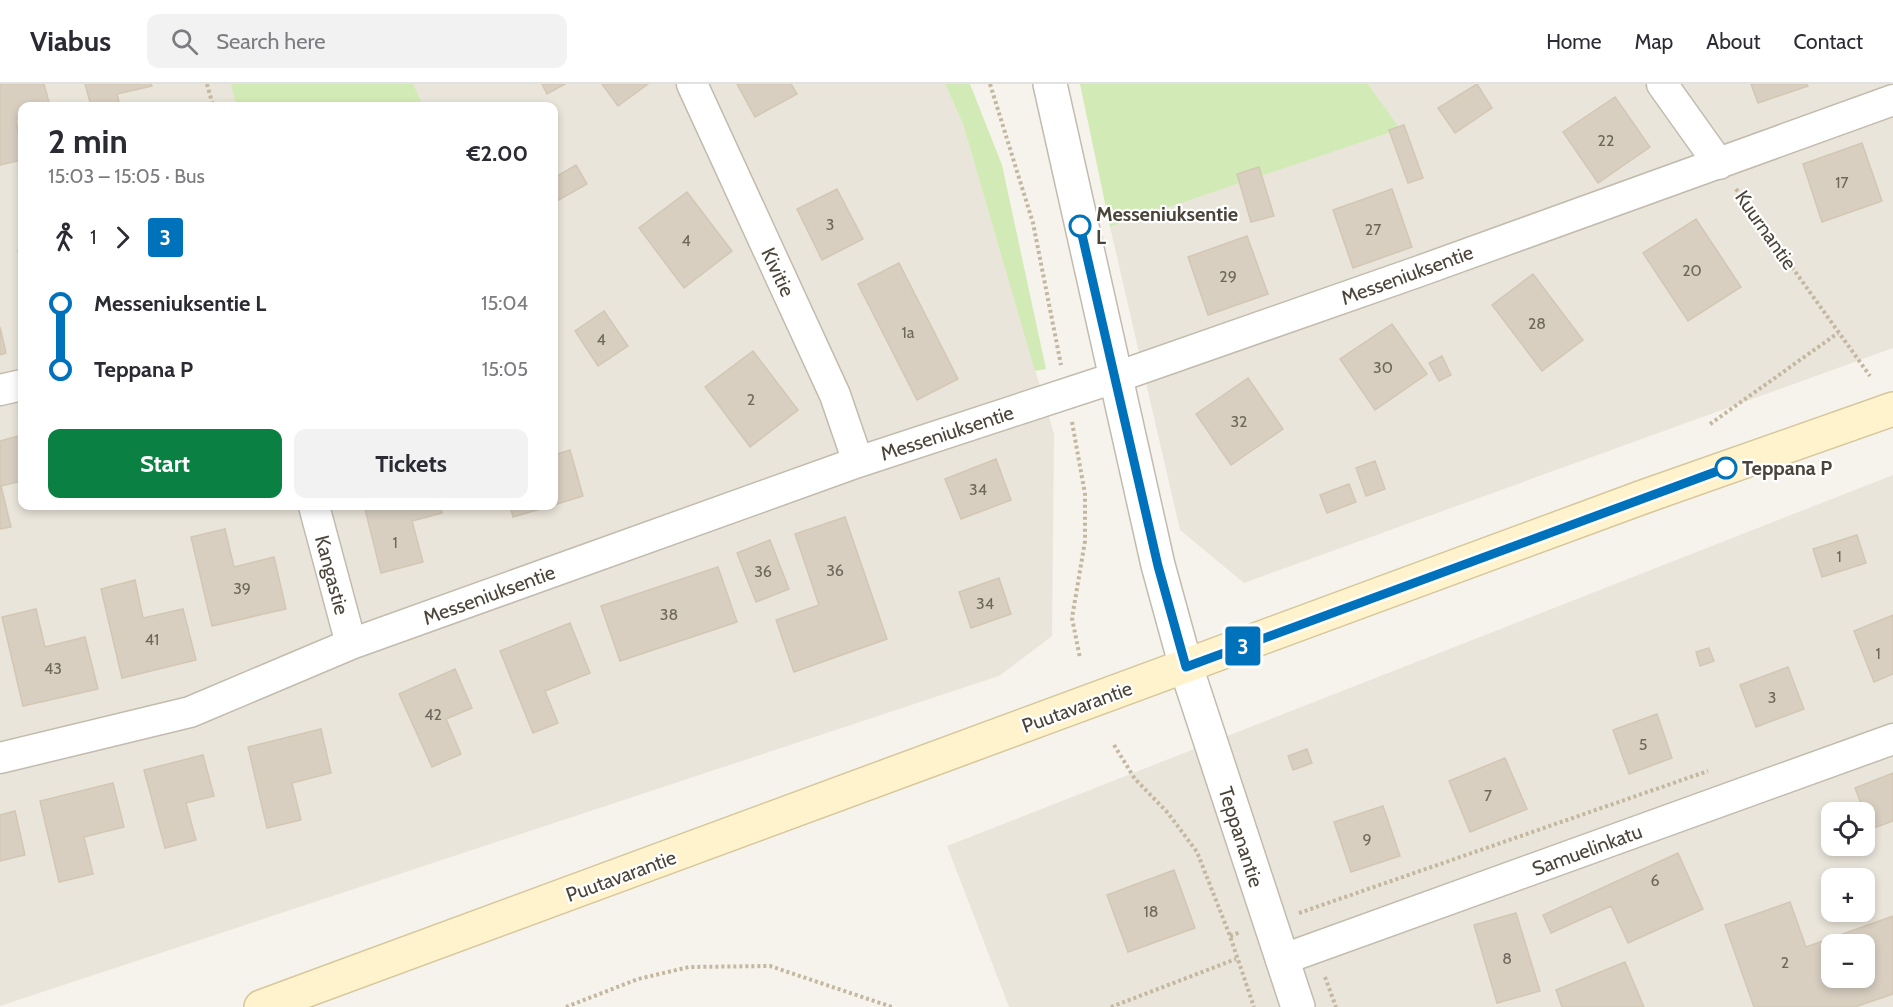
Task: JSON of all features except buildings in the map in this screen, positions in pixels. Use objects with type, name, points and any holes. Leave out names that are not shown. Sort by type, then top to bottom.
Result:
[{"type":"main road","name":"Puutavarantie","points":[[261,1007],[1632,501],[1893,409]]},
{"type":"street","name":"Kivitie","points":[[692,84],[835,395],[858,462]]},
{"type":"street","name":"Teppanantie","points":[[1050,84],[1114,378],[1158,566],[1186,667],[1298,1007]]},
{"type":"street","points":[[1662,84],[1719,164]]},
{"type":"street","name":"Messeniuksentie","points":[[0,758],[190,712],[351,644],[858,462],[1114,378],[1893,100]]},
{"type":"street","points":[[0,390],[18,385]]},
{"type":"street","name":"Kangastie","points":[[315,510],[351,644]]},
{"type":"street","name":"Samuelinkatu","points":[[1281,960],[1893,739]]},
{"type":"path","points":[[207,84],[212,102]]},
{"type":"path","name":"Kuurnantie","points":[[1719,164],[1870,376]]},
{"type":"path","points":[[1710,424],[1838,333]]},
{"type":"path","points":[[1114,745],[1135,779],[1168,813],[1197,852],[1230,936],[1254,1007]]},
{"type":"path","points":[[1230,936],[1713,769]]},
{"type":"path","points":[[1110,1007],[1236,958]]},
{"type":"path","points":[[566,1007],[638,979],[689,967],[770,966],[892,1007]]},
{"type":"shaded area","points":[[0,84],[945,84],[963,124],[1054,434],[1052,636],[999,676],[0,1006]]},
{"type":"shaded area","points":[[1368,84],[1893,84],[1893,348],[1244,583],[1180,530],[1110,227],[1399,129]]},
{"type":"shaded area","points":[[1893,475],[1893,1007],[1009,1007],[947,846]]},
{"type":"green space","points":[[231,84],[413,84],[421,102],[235,102]]},
{"type":"green space","points":[[945,84],[970,84],[1002,165],[1046,369],[1035,371],[963,124]]},
{"type":"green space","points":[[1080,84],[1368,84],[1400,129],[1110,227]]},
{"type":"bus line","name":"3","points":[[1080,226],[1158,566],[1186,667],[1726,468]]},
{"type":"place","name":"Messeniuksentie L","points":[[1080,226]]},
{"type":"place","name":"Teppana P","points":[[1726,468]]}]
